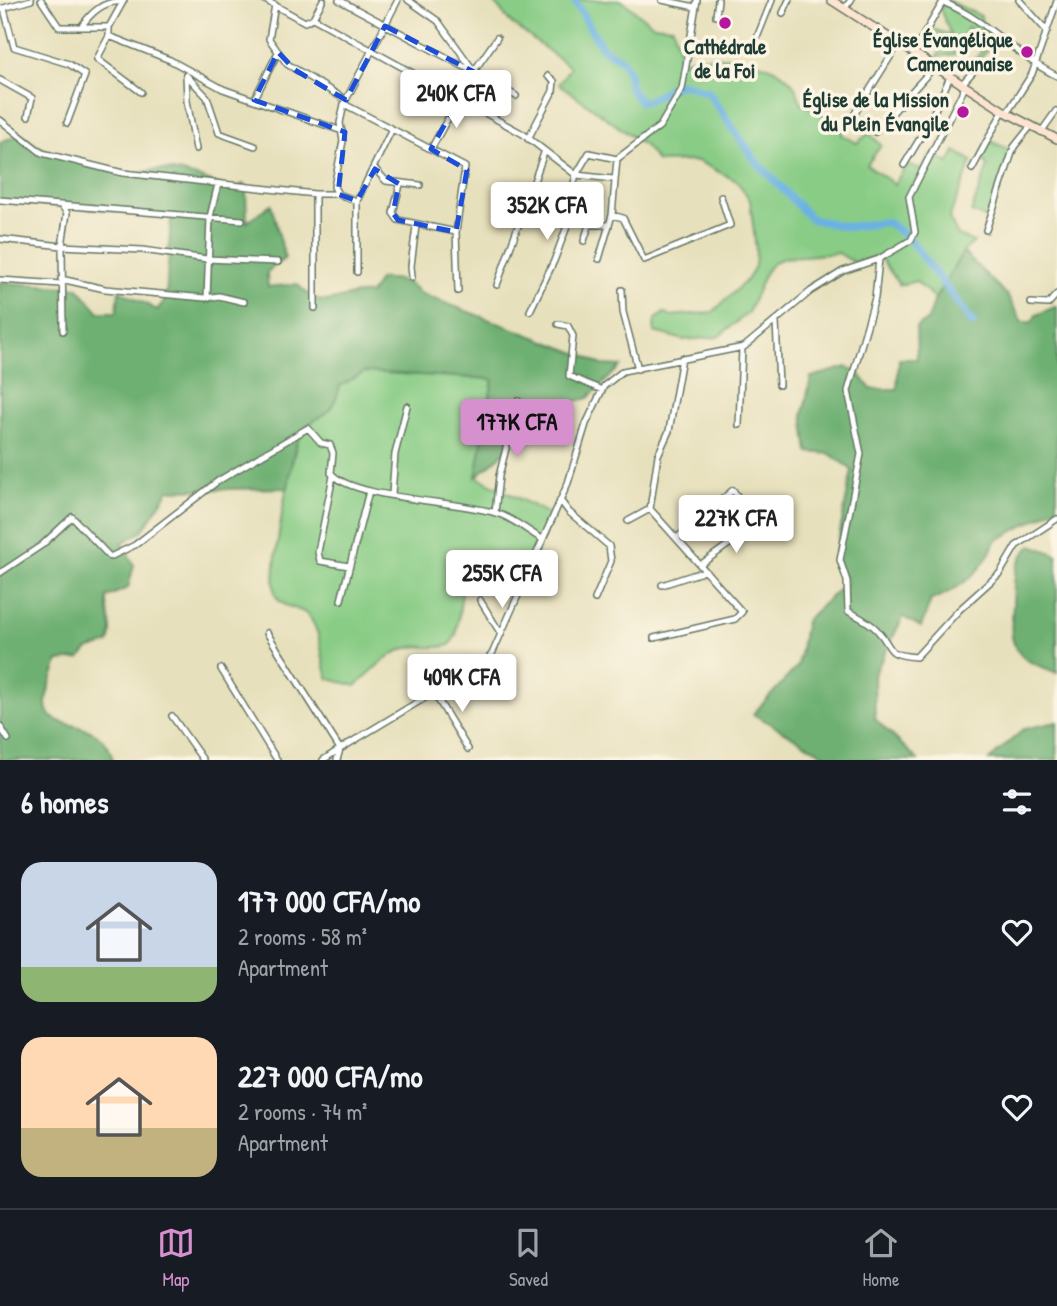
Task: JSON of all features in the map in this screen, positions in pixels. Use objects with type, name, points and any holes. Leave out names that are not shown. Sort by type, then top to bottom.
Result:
[{"type":"main road","points":[[831,0],[1005,112],[1057,139]]},
{"type":"street","points":[[32,0],[2,9],[14,47],[69,64],[85,75],[67,123]]},
{"type":"street","points":[[41,0],[60,27],[109,27]]},
{"type":"street","points":[[265,0],[305,22],[313,18],[323,0]]},
{"type":"street","points":[[339,0],[516,96]]},
{"type":"street","points":[[338,194],[334,187],[343,141],[340,123],[345,102],[398,0]]},
{"type":"street","points":[[408,0],[422,4],[445,30],[474,71]]},
{"type":"street","points":[[662,0],[695,7]]},
{"type":"street","points":[[599,259],[612,215],[613,179],[617,159],[660,126],[682,89],[696,0]]},
{"type":"street","points":[[716,16],[718,0]]},
{"type":"street","points":[[758,35],[772,0]]},
{"type":"street","points":[[783,13],[789,0]]},
{"type":"street","points":[[845,9],[851,0]]},
{"type":"street","points":[[1019,0],[1047,31]]},
{"type":"street","points":[[81,27],[92,11],[120,1]]},
{"type":"street","points":[[120,1],[109,27],[109,36],[97,60],[141,92]]},
{"type":"street","points":[[913,53],[943,1],[978,18],[1035,64],[1057,76]]},
{"type":"street","points":[[972,169],[1035,64],[1057,1]]},
{"type":"street","points":[[275,5],[269,39],[295,70],[345,102],[467,170],[456,232],[458,291]]},
{"type":"street","points":[[313,18],[528,139],[576,176],[613,179]]},
{"type":"street","points":[[109,36],[223,89],[342,131]]},
{"type":"street","points":[[431,149],[474,71],[497,38]]},
{"type":"street","points":[[852,118],[899,43]]},
{"type":"street","points":[[254,100],[278,52]]},
{"type":"street","points":[[323,760],[486,661],[501,634],[560,500],[591,409],[612,377],[682,358],[722,354],[742,348],[758,339],[803,297],[829,279],[858,265],[879,259],[914,236],[909,197],[963,86],[978,65],[988,64]]},
{"type":"street","points":[[874,132],[935,66]]},
{"type":"street","points":[[186,72],[207,97],[219,133],[255,146]]},
{"type":"street","points":[[186,72],[187,101],[196,149]]},
{"type":"street","points":[[528,139],[553,91],[554,82],[548,76]]},
{"type":"street","points":[[904,165],[928,125],[950,77]]},
{"type":"street","points":[[0,80],[32,98],[28,116]]},
{"type":"street","points":[[1041,132],[1056,111]]},
{"type":"street","points":[[0,120],[42,153],[122,173],[315,194],[338,194],[357,201]]},
{"type":"street","points":[[986,230],[1014,147],[1030,127]]},
{"type":"street","points":[[357,272],[357,201],[375,169],[392,129]]},
{"type":"street","points":[[497,285],[544,153]]},
{"type":"street","points":[[530,312],[569,221],[568,208],[576,176],[589,153],[617,159]]},
{"type":"street","points":[[375,169],[386,181],[400,185],[420,185]]},
{"type":"street","points":[[207,298],[211,217],[218,184]]},
{"type":"street","points":[[400,185],[395,217],[416,226],[456,232]]},
{"type":"street","points":[[315,194],[315,308]]},
{"type":"street","points":[[612,215],[623,218],[644,260],[730,225],[721,197]]},
{"type":"street","points":[[0,200],[242,220]]},
{"type":"street","points":[[62,206],[67,213],[62,246],[63,331]]},
{"type":"street","points":[[584,241],[589,225],[609,225]]},
{"type":"street","points":[[412,277],[416,226]]},
{"type":"street","points":[[0,239],[62,246],[142,250],[210,259],[278,262]]},
{"type":"street","points":[[879,259],[875,299],[848,391],[861,454],[839,560],[847,582],[848,611],[877,630],[896,655],[916,657],[959,610],[1000,573],[1016,546],[1057,519]]},
{"type":"street","points":[[0,280],[61,281],[105,289],[207,298],[219,296],[244,302]]},
{"type":"street","points":[[622,290],[622,312],[638,369]]},
{"type":"street","points":[[1031,303],[1048,304],[1057,295]]},
{"type":"street","points":[[776,321],[779,385]]},
{"type":"street","points":[[558,324],[568,326],[573,336],[569,376],[602,390]]},
{"type":"street","points":[[739,425],[742,348]]},
{"type":"street","points":[[650,509],[657,454],[669,431],[682,358]]},
{"type":"street","points":[[495,513],[499,476],[518,401]]},
{"type":"street","points":[[392,494],[395,454],[407,407]]},
{"type":"street","points":[[0,573],[42,545],[72,517],[110,557],[182,511],[218,481],[308,428],[321,443],[330,445],[333,453],[333,476],[318,552],[320,561],[349,566]]},
{"type":"street","points":[[333,476],[369,491],[495,513],[541,539]]},
{"type":"street","points":[[662,585],[703,568],[757,523],[733,490],[678,537]]},
{"type":"street","points":[[341,600],[369,491]]},
{"type":"street","points":[[560,500],[569,512],[609,546],[611,561],[595,599]]},
{"type":"street","points":[[628,521],[650,509]]},
{"type":"street","points":[[650,509],[678,537],[742,612],[734,618],[654,638]]},
{"type":"street","points":[[480,600],[501,634]]},
{"type":"street","points":[[267,633],[340,750],[337,760]]},
{"type":"street","points":[[221,669],[276,760]]},
{"type":"street","points":[[434,693],[468,749]]},
{"type":"street","points":[[172,716],[203,760]]},
{"type":"street","points":[[0,726],[8,739]]},
{"type":"highlighted area","points":[[385,26],[474,72],[431,149],[467,170],[456,232],[398,220],[393,213],[399,184],[375,169],[357,201],[338,194],[345,132],[254,100],[278,52],[295,70],[346,100]]},
{"type":"green space","points":[[492,0],[621,0],[653,25],[673,27],[682,61],[725,57],[771,67],[793,84],[802,104],[844,123],[842,135],[857,143],[869,133],[881,145],[867,165],[894,184],[907,165],[922,169],[931,153],[949,163],[955,151],[972,161],[949,218],[958,236],[974,242],[963,252],[935,299],[916,281],[900,285],[879,256],[855,263],[838,253],[783,258],[773,263],[765,273],[748,313],[718,337],[684,340],[654,332],[655,320],[664,313],[671,316],[713,312],[748,279],[755,266],[756,250],[750,200],[737,181],[698,161],[657,162],[645,146],[559,84],[570,67],[511,23]]},
{"type":"green space","points":[[949,1],[981,16],[982,24],[998,36],[980,59],[976,58],[986,44],[984,33],[968,27],[955,54],[937,57],[941,49],[934,42],[927,51],[922,49],[922,39],[929,28],[951,35],[940,9]]},
{"type":"green space","points":[[22,134],[56,155],[102,169],[127,174],[174,171],[233,190],[243,184],[246,187],[247,222],[271,204],[285,258],[267,272],[268,287],[297,284],[308,294],[324,301],[370,294],[380,279],[396,280],[407,283],[419,293],[602,365],[621,366],[588,398],[560,405],[518,403],[506,451],[476,477],[493,379],[365,372],[340,386],[331,407],[301,434],[294,453],[288,488],[169,490],[142,531],[122,543],[134,565],[128,588],[107,597],[111,631],[109,643],[87,650],[80,659],[58,661],[47,694],[49,714],[55,720],[98,736],[107,745],[113,760],[0,760],[0,282],[78,288],[99,312],[117,312],[119,290],[157,310],[166,299],[171,216],[0,201],[0,142]]},
{"type":"green space","points":[[988,140],[1012,151],[989,220],[971,212],[988,166],[981,157]]},
{"type":"green space","points":[[963,252],[1007,295],[1022,322],[1032,322],[1036,315],[1057,306],[1057,508],[995,541],[985,561],[970,578],[952,591],[931,600],[921,627],[903,617],[874,675],[875,719],[918,760],[834,760],[753,714],[798,666],[806,620],[847,582],[834,563],[852,470],[830,454],[808,452],[803,415],[811,377],[847,367],[858,372],[871,389],[897,389],[899,359],[917,359],[916,327],[928,320],[935,299]]},
{"type":"green space","points":[[365,372],[493,379],[477,477],[553,516],[526,571],[521,565],[507,565],[474,554],[466,563],[456,635],[450,645],[416,647],[396,652],[356,686],[329,679],[310,618],[302,611],[283,604],[276,596],[274,585],[282,515],[301,433],[333,403],[340,386]]},
{"type":"green space","points":[[1032,545],[1057,555],[1057,673],[1026,659],[1018,651],[1013,639],[1015,573],[1020,559]]},
{"type":"green space","points":[[1057,722],[1057,760],[989,760],[1024,729]]},
{"type":"waterway","points":[[574,0],[603,49],[621,59],[628,71],[631,90],[641,102],[682,84]]},
{"type":"waterway","points":[[684,84],[708,92],[754,159],[811,219],[848,227],[887,222],[908,237],[973,323]]},
{"type":"place","name":"Cathédrale de la Foi","points":[[725,23]]},
{"type":"place","name":"Église Évangélique Camerounaise","points":[[1027,52]]},
{"type":"place","name":"Église de la Mission du Plein Évangile","points":[[963,112]]}]
